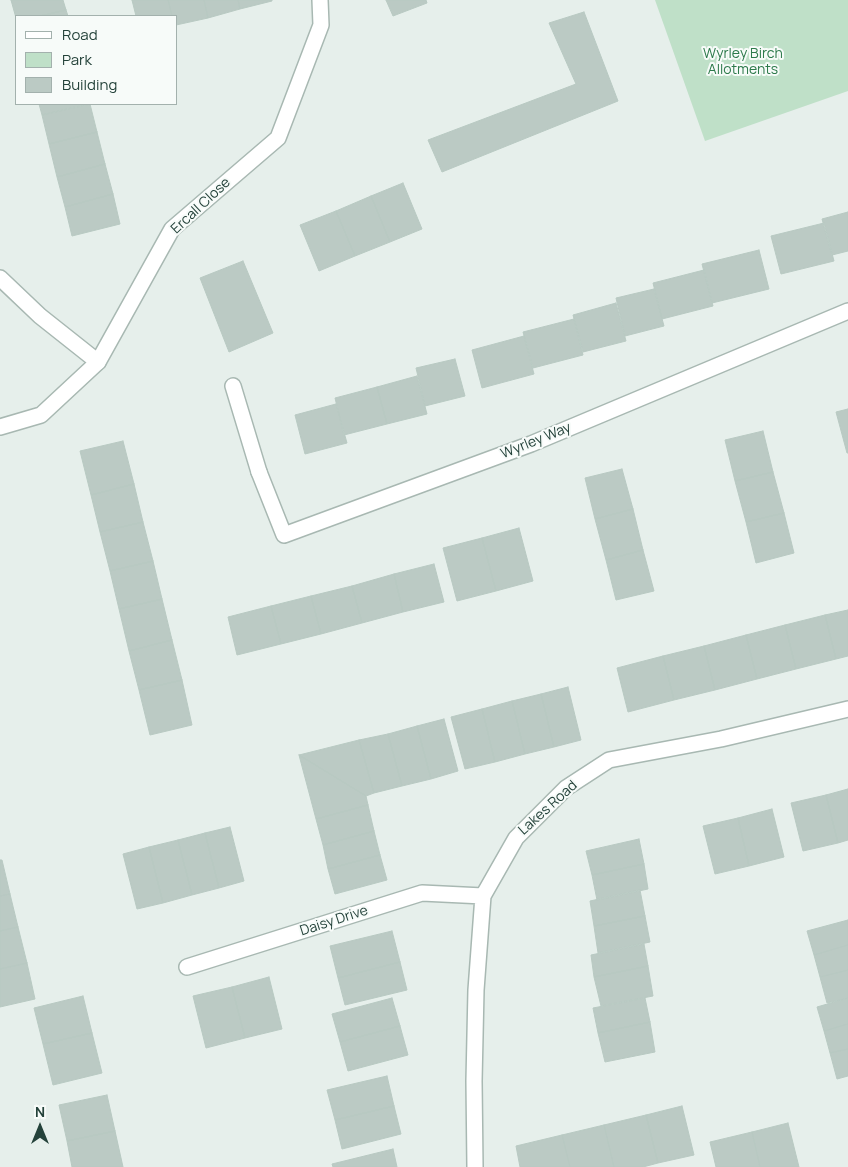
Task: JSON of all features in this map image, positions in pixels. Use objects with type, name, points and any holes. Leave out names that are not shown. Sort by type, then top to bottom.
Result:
[{"type":"street","name":"Ercall Close","points":[[0,427],[41,415],[98,362],[172,229],[278,138],[321,25],[320,0]]},
{"type":"street","points":[[0,278],[40,316],[98,362]]},
{"type":"street","name":"Wyrley Way","points":[[233,386],[259,472],[284,535],[532,444],[848,312]]},
{"type":"street","name":"Lakes Road","points":[[475,1167],[474,1063],[483,896],[516,838],[566,788],[609,760],[720,739],[848,709]]},
{"type":"street","name":"Daisy Drive","points":[[188,967],[422,893],[483,896]]},
{"type":"green space","name":"Wyrley Birch Allotments","points":[[655,0],[848,0],[848,91],[705,141]]},
{"type":"building","points":[[11,0],[63,0],[66,10],[44,15],[15,15]]},
{"type":"building","points":[[132,0],[168,0],[172,15],[136,15]]},
{"type":"building","points":[[168,0],[204,0],[208,18],[178,25],[178,15],[172,15]]},
{"type":"building","points":[[204,0],[238,0],[240,9],[208,18]]},
{"type":"building","points":[[238,0],[272,0],[272,1],[240,9]]},
{"type":"building","points":[[386,0],[426,0],[427,3],[393,16]]},
{"type":"building","points":[[66,10],[68,15],[44,15]]},
{"type":"building","points":[[584,12],[618,101],[442,172],[428,140],[576,84],[549,23]]},
{"type":"building","points":[[39,105],[84,105],[42,115]]},
{"type":"building","points":[[90,105],[97,132],[49,144],[42,115]]},
{"type":"building","points":[[97,132],[105,164],[57,177],[49,144]]},
{"type":"building","points":[[105,164],[113,194],[65,207],[57,177]]},
{"type":"building","points":[[403,183],[422,229],[390,242],[371,196]]},
{"type":"building","points":[[113,194],[120,224],[72,236],[65,207]]},
{"type":"building","points":[[371,196],[390,242],[355,256],[336,211]]},
{"type":"building","points":[[336,211],[355,256],[319,271],[300,225]]},
{"type":"building","points":[[848,212],[848,251],[832,255],[822,219]]},
{"type":"building","points":[[824,223],[834,261],[781,274],[771,236]]},
{"type":"building","points":[[759,250],[769,289],[712,303],[702,264]]},
{"type":"building","points":[[243,261],[273,333],[229,352],[200,278]]},
{"type":"building","points":[[704,270],[713,306],[662,319],[653,283]]},
{"type":"building","points":[[654,289],[664,326],[625,336],[616,298]]},
{"type":"building","points":[[616,303],[626,341],[583,352],[573,315]]},
{"type":"building","points":[[574,319],[583,355],[533,368],[523,332]]},
{"type":"building","points":[[524,336],[534,374],[482,388],[472,350]]},
{"type":"building","points":[[455,359],[465,396],[425,406],[416,368]]},
{"type":"building","points":[[417,376],[427,414],[387,424],[377,387]]},
{"type":"building","points":[[377,387],[387,424],[344,435],[335,398]]},
{"type":"building","points":[[336,404],[347,443],[305,454],[295,415]]},
{"type":"building","points":[[848,409],[848,453],[847,453],[836,412]]},
{"type":"building","points":[[763,431],[773,472],[735,481],[725,440]]},
{"type":"building","points":[[123,441],[134,484],[91,495],[80,451]]},
{"type":"building","points":[[622,469],[633,509],[595,519],[585,478]]},
{"type":"building","points":[[773,472],[784,513],[746,522],[735,481]]},
{"type":"building","points":[[134,484],[143,522],[100,532],[91,495]]},
{"type":"building","points":[[633,509],[643,550],[606,560],[595,519]]},
{"type":"building","points":[[784,513],[794,553],[756,563],[746,522]]},
{"type":"building","points":[[143,522],[153,561],[110,571],[100,532]]},
{"type":"building","points":[[519,528],[533,581],[496,591],[482,538]]},
{"type":"building","points":[[482,538],[496,591],[457,601],[443,548]]},
{"type":"building","points":[[643,550],[654,591],[616,600],[606,560]]},
{"type":"building","points":[[153,561],[162,599],[119,609],[110,571]]},
{"type":"building","points":[[434,564],[444,602],[403,612],[394,574]]},
{"type":"building","points":[[394,574],[403,612],[362,623],[352,586]]},
{"type":"building","points":[[352,586],[362,623],[321,634],[311,596]]},
{"type":"building","points":[[311,596],[321,634],[281,644],[271,606]]},
{"type":"building","points":[[162,599],[172,640],[129,651],[119,609]]},
{"type":"building","points":[[271,606],[281,644],[237,655],[228,617]]},
{"type":"building","points":[[848,610],[848,656],[836,659],[825,615]]},
{"type":"building","points":[[825,615],[836,659],[796,669],[785,625]]},
{"type":"building","points":[[785,625],[796,669],[757,679],[746,635]]},
{"type":"building","points":[[746,635],[757,679],[715,690],[704,646]]},
{"type":"building","points":[[172,640],[182,680],[139,690],[129,651]]},
{"type":"building","points":[[704,646],[715,690],[674,700],[663,656]]},
{"type":"building","points":[[663,656],[674,700],[628,712],[617,668]]},
{"type":"building","points":[[182,680],[192,725],[150,735],[139,690]]},
{"type":"building","points":[[568,687],[581,740],[554,747],[541,694]]},
{"type":"building","points":[[541,694],[554,747],[525,754],[512,701]]},
{"type":"building","points":[[512,701],[525,754],[495,762],[482,709]]},
{"type":"building","points":[[482,709],[495,762],[465,769],[451,717]]},
{"type":"building","points":[[444,719],[458,771],[431,779],[417,726]]},
{"type":"building","points":[[417,726],[431,779],[402,786],[388,734]]},
{"type":"building","points":[[388,734],[402,786],[374,793],[359,740]]},
{"type":"building","points":[[359,740],[374,793],[366,796],[299,755]]},
{"type":"building","points":[[299,755],[366,796],[368,805],[316,819]]},
{"type":"building","points":[[848,789],[848,840],[838,843],[826,795]]},
{"type":"building","points":[[826,795],[838,843],[803,851],[791,803]]},
{"type":"building","points":[[368,805],[374,831],[323,845],[316,819]]},
{"type":"building","points":[[772,809],[784,857],[749,866],[738,818]]},
{"type":"building","points":[[738,818],[749,866],[715,874],[703,826]]},
{"type":"building","points":[[230,827],[244,881],[219,888],[205,833]]},
{"type":"building","points":[[374,831],[380,855],[328,869],[323,845]]},
{"type":"building","points":[[205,833],[219,888],[192,895],[178,840]]},
{"type":"building","points":[[639,839],[644,864],[592,875],[586,851]]},
{"type":"building","points":[[178,840],[192,895],[163,903],[149,847]]},
{"type":"building","points":[[149,847],[163,903],[137,909],[123,854]]},
{"type":"building","points":[[380,855],[387,880],[335,894],[328,869]]},
{"type":"building","points":[[0,860],[2,860],[10,894],[0,896]]},
{"type":"building","points":[[644,864],[648,889],[597,900],[592,875]]},
{"type":"building","points":[[640,890],[645,916],[594,926],[590,901]]},
{"type":"building","points":[[10,894],[18,927],[0,931],[0,896]]},
{"type":"building","points":[[645,916],[650,942],[598,953],[594,926]]},
{"type":"building","points":[[848,920],[848,945],[814,955],[807,931]]},
{"type":"building","points":[[18,927],[27,963],[0,969],[0,931]]},
{"type":"building","points":[[392,931],[400,962],[338,978],[330,946]]},
{"type":"building","points":[[644,944],[648,966],[594,977],[591,955]]},
{"type":"building","points":[[848,945],[848,970],[820,977],[814,955]]},
{"type":"building","points":[[400,962],[407,990],[345,1005],[338,978]]},
{"type":"building","points":[[27,963],[35,999],[0,1007],[0,969]]},
{"type":"building","points":[[648,966],[653,996],[601,1006],[594,977]]},
{"type":"building","points":[[848,970],[848,998],[827,1003],[820,977]]},
{"type":"building","points":[[269,977],[282,1029],[245,1038],[232,987]]},
{"type":"building","points":[[232,987],[245,1038],[206,1048],[193,996]]},
{"type":"building","points":[[83,996],[92,1033],[43,1044],[34,1008]]},
{"type":"building","points":[[392,998],[400,1026],[340,1042],[332,1014]]},
{"type":"building","points":[[645,998],[650,1022],[598,1033],[593,1008]]},
{"type":"building","points":[[848,998],[848,1024],[824,1031],[817,1007]]},
{"type":"building","points":[[650,1022],[655,1052],[605,1062],[598,1033]]},
{"type":"building","points":[[848,1024],[848,1049],[830,1053],[824,1031]]},
{"type":"building","points":[[400,1026],[408,1055],[348,1071],[340,1042]]},
{"type":"building","points":[[92,1033],[102,1073],[53,1085],[43,1044]]},
{"type":"building","points":[[848,1049],[848,1076],[837,1079],[830,1053]]},
{"type":"building","points":[[387,1076],[394,1106],[335,1120],[327,1090]]},
{"type":"building","points":[[107,1095],[115,1131],[67,1141],[59,1105]]},
{"type":"building","points":[[394,1106],[401,1134],[342,1149],[335,1120]]},
{"type":"building","points":[[682,1106],[694,1155],[658,1163],[646,1115]]},
{"type":"building","points":[[646,1115],[658,1163],[643,1167],[614,1167],[604,1125]]},
{"type":"building","points":[[788,1123],[799,1167],[760,1167],[752,1132]]},
{"type":"building","points":[[604,1125],[614,1167],[570,1167],[562,1135]]},
{"type":"building","points":[[115,1131],[123,1167],[72,1167],[67,1141]]},
{"type":"building","points":[[752,1132],[760,1167],[716,1167],[710,1142]]},
{"type":"building","points":[[562,1135],[570,1167],[520,1167],[516,1146]]},
{"type":"building","points":[[393,1149],[397,1167],[333,1167],[332,1164]]}]
